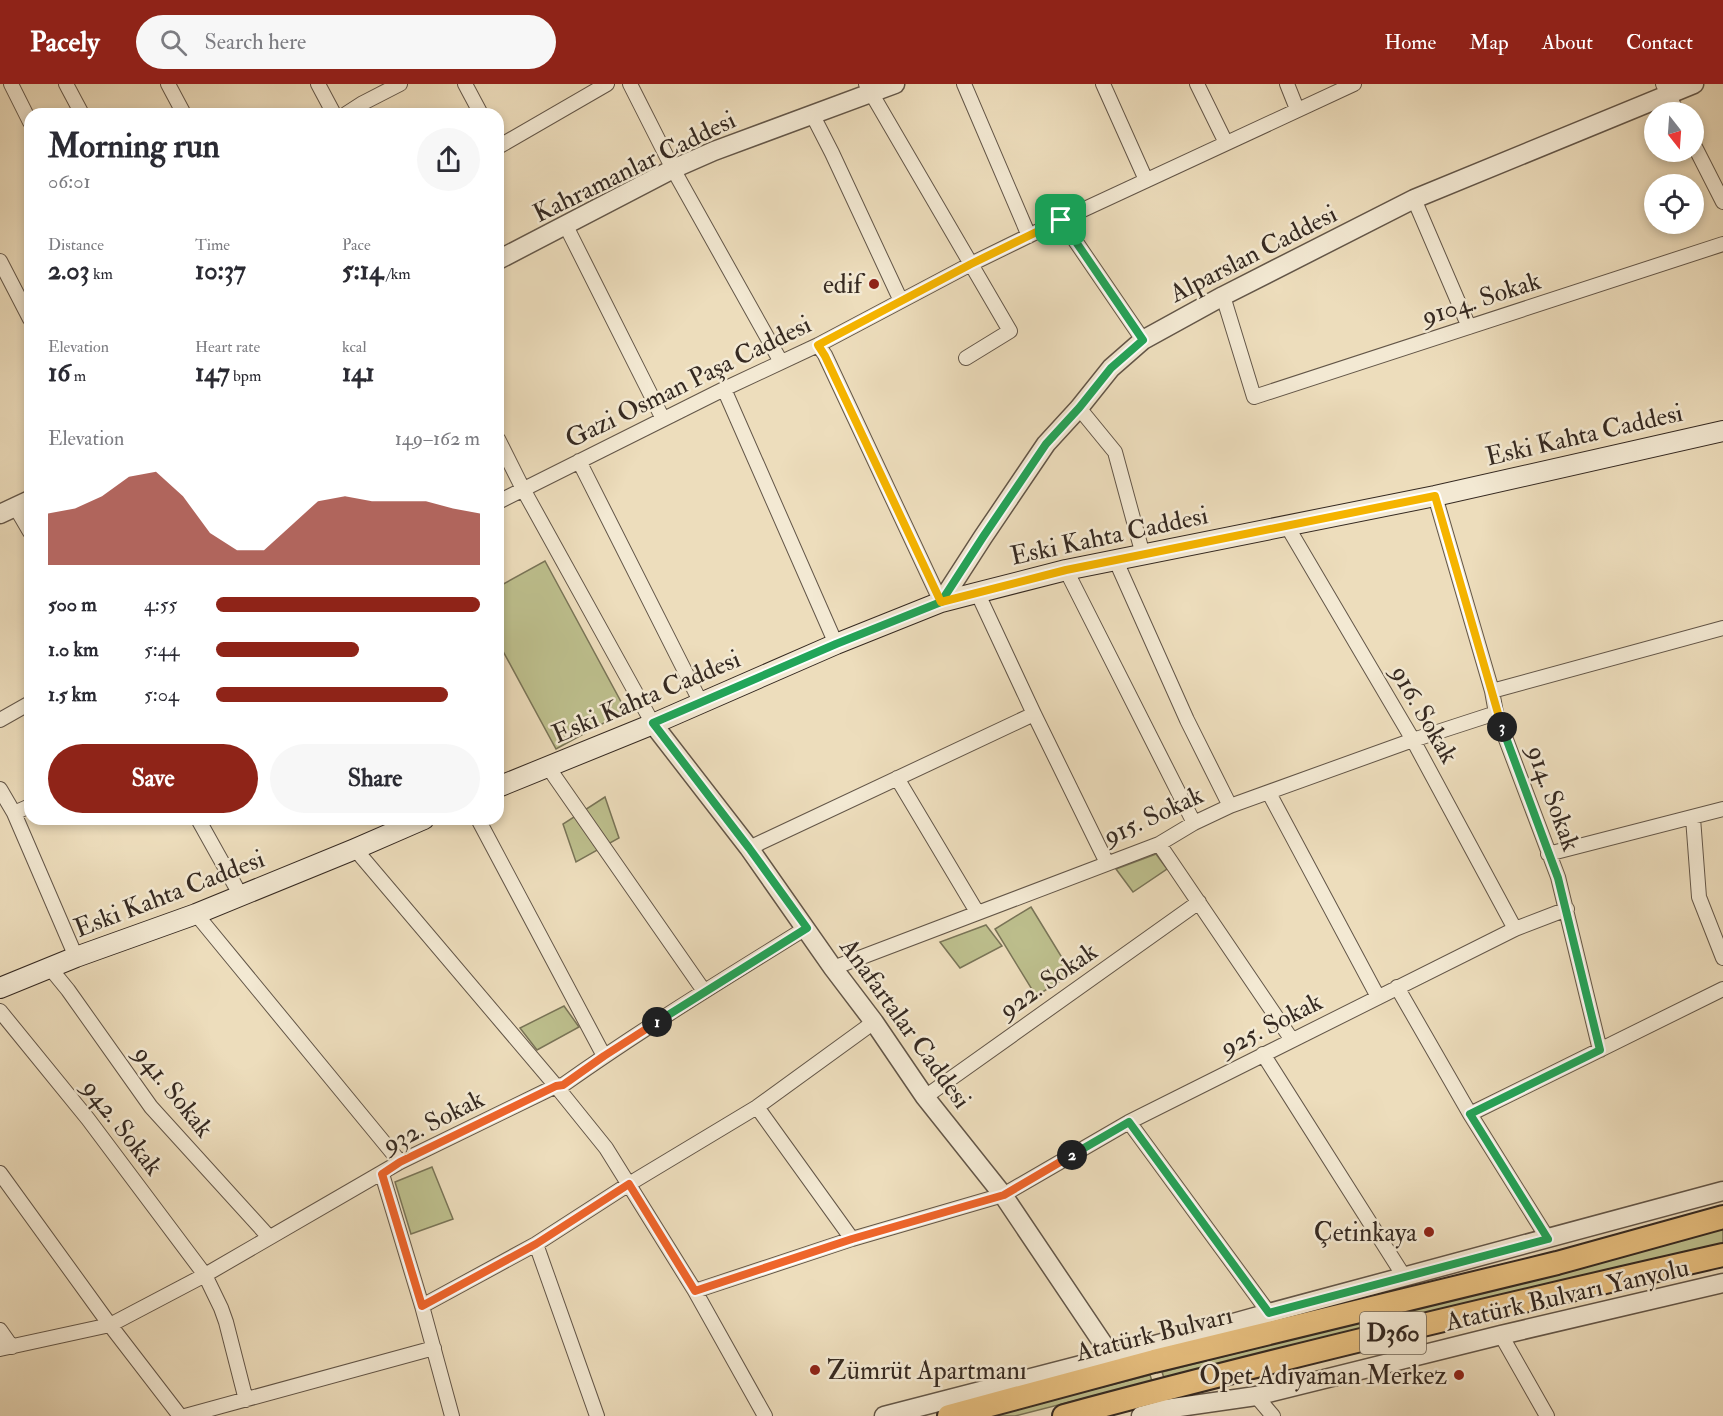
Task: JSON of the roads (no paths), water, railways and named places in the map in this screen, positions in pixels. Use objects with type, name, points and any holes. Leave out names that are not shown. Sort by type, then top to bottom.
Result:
[{"type":"highway","name":"Atatürk Bulvarı","points":[[949,1416],[1154,1361],[1557,1263],[1723,1216]]},
{"type":"highway","name":"D360","points":[[1064,1416],[1208,1378],[1543,1296],[1723,1255]]},
{"type":"main road","name":"Eski Kahta Caddesi","points":[[504,780],[548,767],[836,644],[941,602],[1066,570],[1435,496],[1723,431]]},
{"type":"main road","name":"Eski Kahta Caddesi","points":[[0,988],[76,957],[241,896],[355,849],[397,825]]},
{"type":"street","points":[[11,84],[24,110]]},
{"type":"street","points":[[66,84],[79,108]]},
{"type":"street","points":[[168,84],[181,108]]},
{"type":"street","points":[[318,84],[331,108]]},
{"type":"street","points":[[355,108],[400,84]]},
{"type":"street","points":[[465,84],[478,108]]},
{"type":"street","points":[[504,144],[608,84]]},
{"type":"street","points":[[630,84],[673,170],[781,362]]},
{"type":"street","name":"Kahramanlar Caddesi","points":[[504,257],[714,151],[812,114],[868,88],[895,84]]},
{"type":"street","points":[[964,84],[1029,236]]},
{"type":"street","points":[[1103,84],[1146,180]]},
{"type":"street","points":[[1197,84],[1226,143]]},
{"type":"street","points":[[1287,84],[1297,109]]},
{"type":"street","name":"Gazi Osman Paşa Caddesi","points":[[504,499],[724,388],[818,345],[971,264],[1061,220],[1354,84]]},
{"type":"street","name":"Alparslan Caddesi","points":[[941,602],[1046,444],[1111,368],[1143,340],[1222,296],[1414,199],[1665,89],[1694,84]]},
{"type":"street","points":[[868,88],[1010,331],[966,358]]},
{"type":"street","points":[[812,114],[900,301]]},
{"type":"street","points":[[1703,162],[1723,202]]},
{"type":"street","points":[[1414,199],[1469,327]]},
{"type":"street","points":[[1061,220],[1143,340]]},
{"type":"street","points":[[566,226],[663,418]]},
{"type":"street","name":"9104. Sokak","points":[[1222,296],[1254,397],[1723,244]]},
{"type":"street","points":[[0,261],[24,307]]},
{"type":"street","points":[[818,345],[941,602]]},
{"type":"street","points":[[724,388],[836,644]]},
{"type":"street","points":[[1079,408],[1115,452],[1143,555]]},
{"type":"street","points":[[504,451],[653,723]]},
{"type":"street","points":[[579,461],[701,703]]},
{"type":"street","name":"914. Sokak","points":[[1435,496],[1497,713],[1558,878],[1600,1050]]},
{"type":"street","points":[[15,507],[24,522]]},
{"type":"street","name":"916. Sokak","points":[[1287,526],[1413,740],[1515,929]]},
{"type":"street","points":[[1116,561],[1187,720],[1230,806]]},
{"type":"street","points":[[1066,570],[1194,823]]},
{"type":"street","points":[[977,592],[1107,863]]},
{"type":"street","points":[[1492,691],[1723,628]]},
{"type":"street","points":[[0,720],[24,706]]},
{"type":"street","name":"915. Sokak","points":[[833,968],[1159,844],[1194,823],[1230,806],[1413,740],[1497,713]]},
{"type":"street","points":[[749,848],[1034,714]]},
{"type":"street","name":"Anafartalar Caddesi","points":[[653,723],[749,848],[925,1097],[1004,1195],[1112,1357]]},
{"type":"street","points":[[548,767],[704,991]]},
{"type":"street","points":[[897,778],[977,912]]},
{"type":"street","points":[[0,789],[14,813],[76,957]]},
{"type":"street","points":[[1269,793],[1377,997]]},
{"type":"street","points":[[14,813],[24,809]]},
{"type":"street","points":[[1548,854],[1723,809]]},
{"type":"street","points":[[1693,818],[1699,897],[1723,958]]},
{"type":"street","points":[[201,825],[241,896]]},
{"type":"street","points":[[481,825],[604,1056]]},
{"type":"street","points":[[1159,844],[1292,1040]]},
{"type":"street","points":[[355,849],[606,1148],[695,1291],[765,1416]]},
{"type":"street","name":"922. Sokak","points":[[925,1097],[1199,902]]},
{"type":"street","name":"925. Sokak","points":[[695,1291],[852,1239],[1004,1195],[1129,1122],[1515,929],[1567,909]]},
{"type":"street","points":[[196,914],[400,1162]]},
{"type":"street","name":"932. Sokak","points":[[6,1348],[110,1325],[205,1275],[400,1162],[556,1086],[563,1085],[704,991],[807,928]]},
{"type":"street","name":"941. Sokak","points":[[50,968],[151,1107],[269,1237]]},
{"type":"street","points":[[1397,987],[1470,1114],[1548,1239]]},
{"type":"street","points":[[1470,1114],[1723,989]]},
{"type":"street","name":"942. Sokak","points":[[0,1011],[88,1119],[205,1275],[226,1322],[246,1400]]},
{"type":"street","points":[[422,1306],[536,1244],[629,1184],[757,1107],[874,1022]]},
{"type":"street","points":[[1263,1054],[1405,1278]]},
{"type":"street","points":[[757,1107],[852,1239]]},
{"type":"street","points":[[1129,1122],[1269,1313]]},
{"type":"street","points":[[0,1173],[110,1325],[180,1416]]},
{"type":"street","points":[[382,1174],[452,1416]]},
{"type":"street","name":"Atatürk Bulvarı Yanyolu","points":[[884,1416],[1112,1357],[1723,1191]]},
{"type":"street","points":[[536,1244],[597,1416]]},
{"type":"street","name":"Atatürk Bulvarı Yanyolu","points":[[1141,1416],[1167,1409],[1256,1396],[1723,1283]]},
{"type":"street","points":[[0,1330],[6,1348]]},
{"type":"street","points":[[1501,1335],[1547,1416]]},
{"type":"street","points":[[185,1416],[434,1348]]},
{"type":"street","points":[[1256,1396],[1274,1416]]},
{"type":"place","name":"edif","points":[[874,284]]},
{"type":"place","name":"Çetinkaya","points":[[1429,1232]]},
{"type":"place","name":"Zümrüt Apartmanı","points":[[815,1370]]},
{"type":"place","name":"Opet Adıyaman Merkez","points":[[1459,1375]]}]
